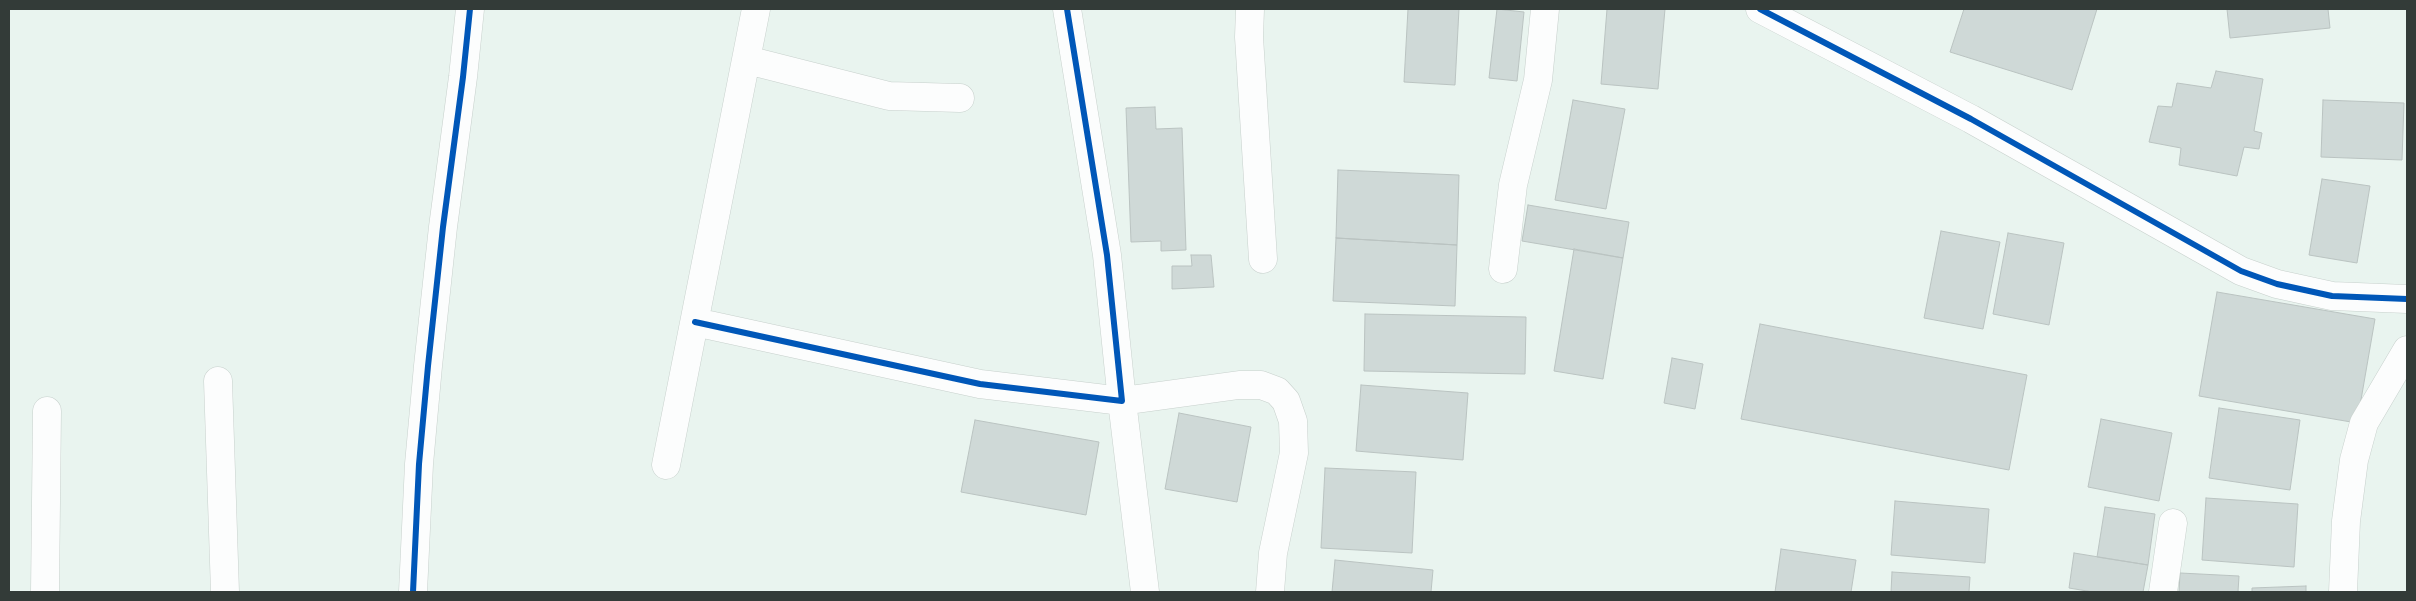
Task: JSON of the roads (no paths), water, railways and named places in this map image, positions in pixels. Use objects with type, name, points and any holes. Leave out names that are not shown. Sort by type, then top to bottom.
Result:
[{"type":"street","points":[[413,592],[419,464],[428,366],[470,9]]},
{"type":"street","points":[[666,465],[756,9]]},
{"type":"street","points":[[1067,9],[1107,255],[1122,402],[1145,592]]},
{"type":"street","points":[[1250,9],[1249,37],[1263,259]]},
{"type":"street","points":[[1503,269],[1513,185],[1538,80],[1545,9]]},
{"type":"street","points":[[1760,9],[1971,119],[2241,271],[2277,284],[2332,296],[2407,299]]},
{"type":"street","points":[[747,60],[889,96],[960,98]]},
{"type":"street","points":[[695,322],[980,384],[1122,402],[1238,385],[1261,385],[1277,391],[1286,401],[1293,421],[1294,452],[1273,553],[1270,592]]},
{"type":"street","points":[[2343,592],[2346,521],[2354,460],[2364,423],[2407,350]]},
{"type":"street","points":[[218,381],[225,592]]},
{"type":"street","points":[[45,592],[47,411]]},
{"type":"street","points":[[2163,592],[2173,523]]}]
